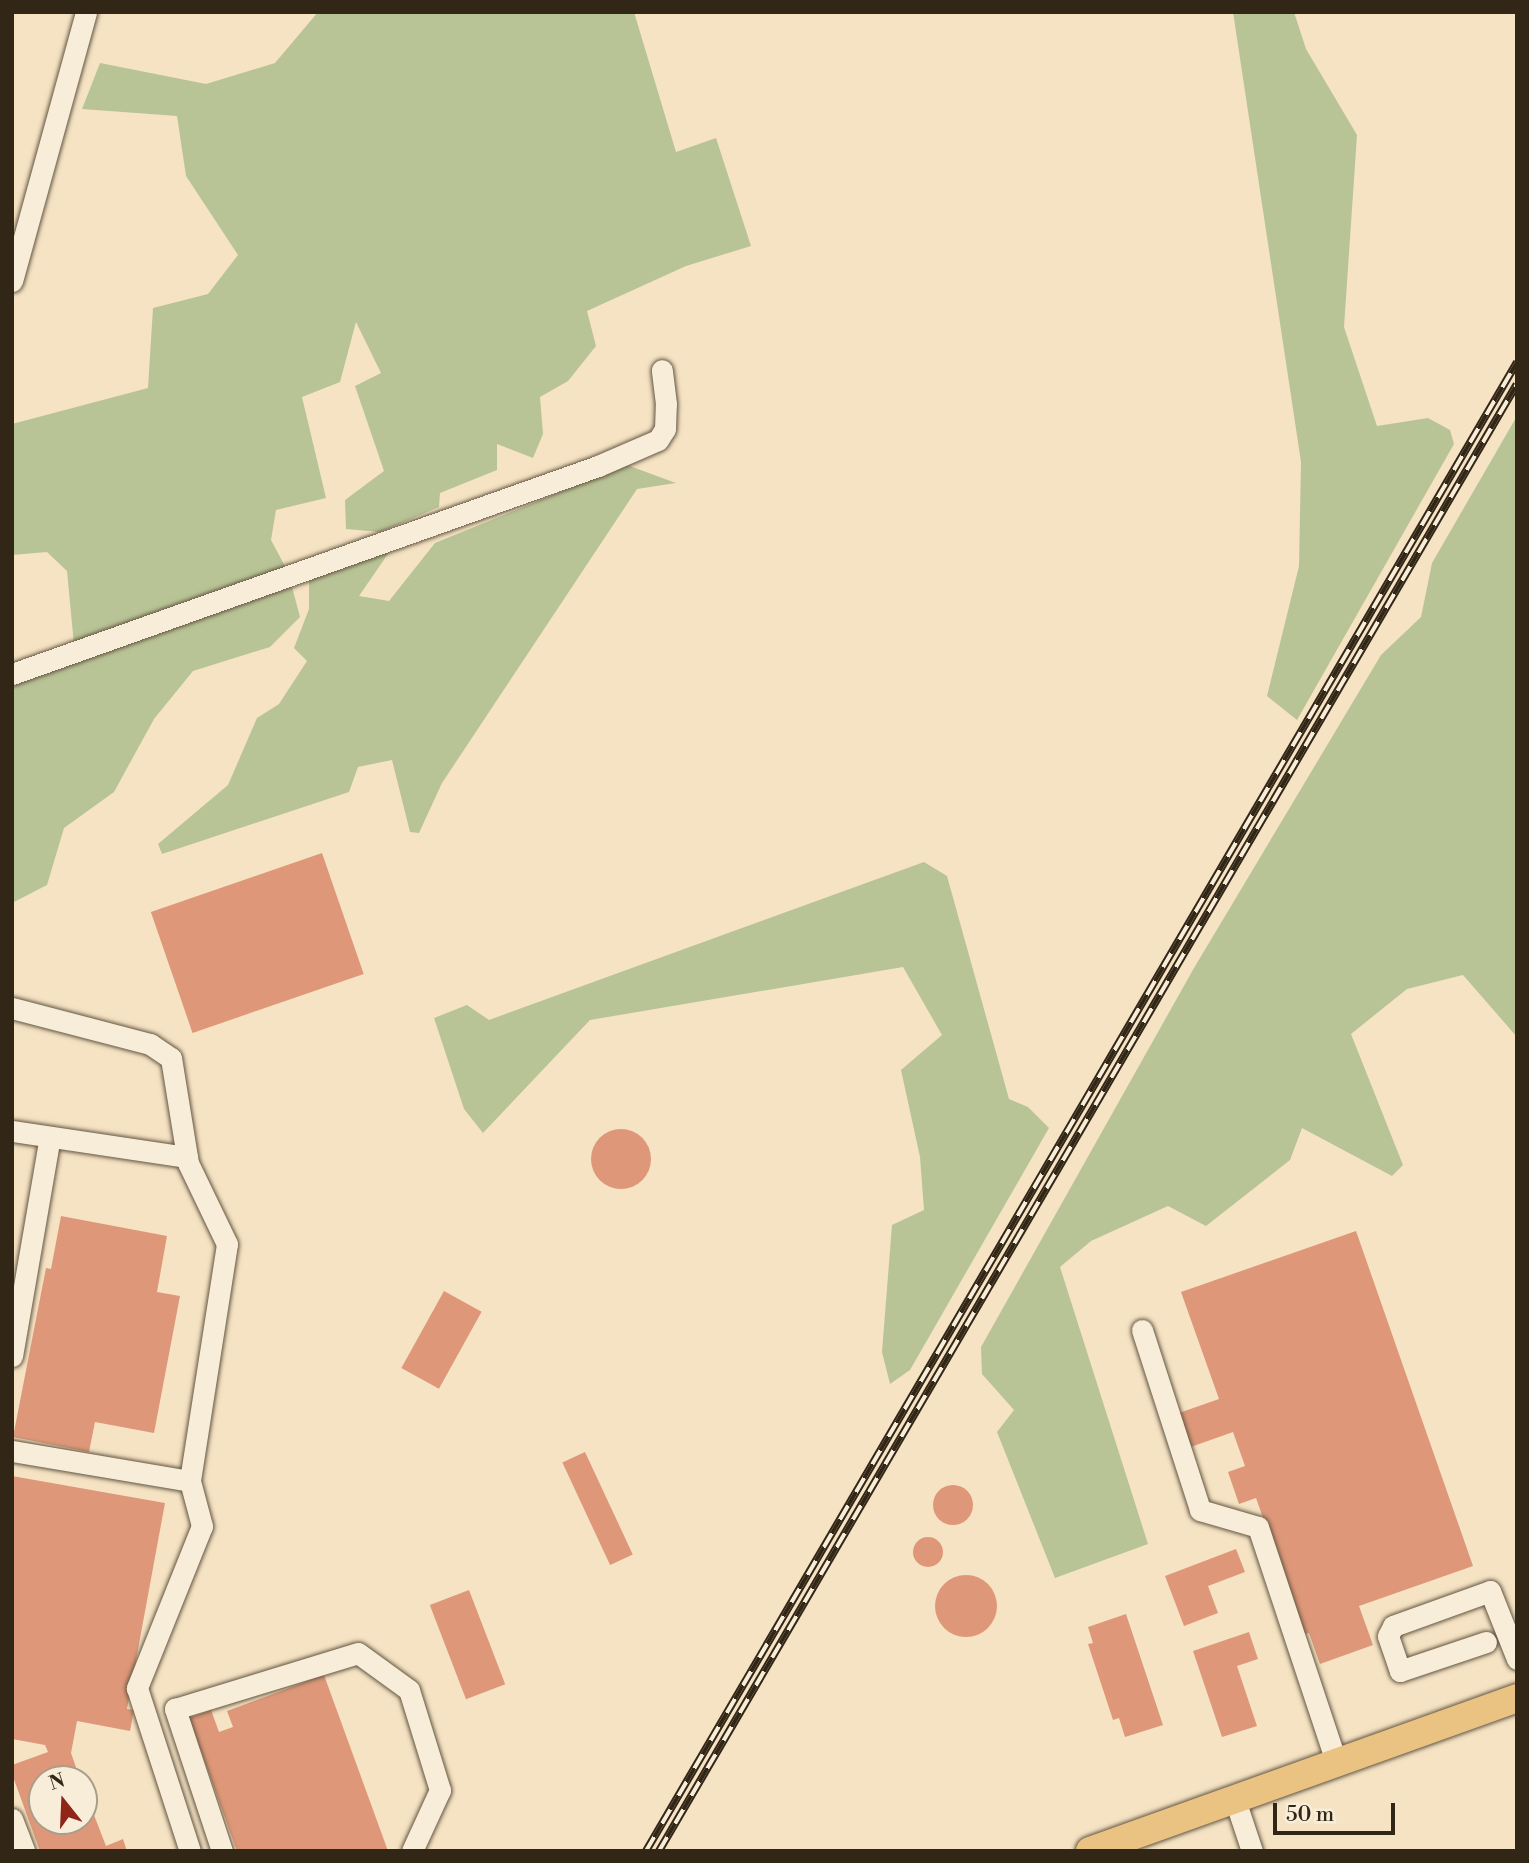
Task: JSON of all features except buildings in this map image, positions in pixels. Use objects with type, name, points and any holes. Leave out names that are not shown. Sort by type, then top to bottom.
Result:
[{"type":"main road","points":[[1090,1851],[1517,1698]]},
{"type":"street","points":[[12,281],[86,12]]},
{"type":"street","points":[[12,674],[598,466],[658,440],[665,429],[662,370]]},
{"type":"street","points":[[12,1008],[150,1044],[171,1058],[187,1157],[227,1244],[190,1481],[202,1526],[137,1688],[190,1851]]},
{"type":"street","points":[[12,1130],[187,1157]]},
{"type":"street","points":[[12,1356],[50,1137]]},
{"type":"street","points":[[1142,1330],[1200,1510],[1258,1527],[1337,1764]]},
{"type":"street","points":[[12,1451],[190,1481]]},
{"type":"street","points":[[1486,1642],[1400,1671],[1388,1636],[1393,1626],[1490,1591],[1517,1659]]},
{"type":"street","points":[[222,1851],[175,1709],[358,1653],[409,1690],[440,1790],[412,1851]]},
{"type":"street","points":[[1235,1800],[1252,1851]]},
{"type":"street","points":[[12,1819],[24,1851]]},
{"type":"green space","points":[[318,12],[634,12],[676,152],[716,138],[751,246],[686,266],[587,311],[596,346],[568,381],[540,397],[543,434],[533,458],[497,444],[497,470],[440,493],[439,507],[380,532],[346,529],[345,500],[384,471],[355,386],[381,373],[356,322],[340,382],[302,397],[326,498],[276,510],[271,540],[286,568],[74,645],[67,571],[47,552],[12,555],[12,424],[148,388],[153,308],[208,294],[238,255],[186,176],[177,116],[82,109],[100,63],[206,84],[275,63]]},
{"type":"green space","points":[[1233,12],[1294,12],[1306,49],[1357,135],[1344,327],[1377,426],[1428,418],[1450,430],[1454,444],[1297,720],[1267,696],[1299,566],[1301,462]]},
{"type":"green space","points":[[1517,416],[1517,1037],[1463,975],[1407,989],[1351,1034],[1403,1165],[1392,1176],[1302,1128],[1290,1160],[1206,1226],[1168,1206],[1091,1241],[1060,1267],[1148,1544],[1055,1578],[997,1432],[1014,1410],[982,1374],[981,1347],[1194,968],[1381,655],[1421,617],[1432,563]]},
{"type":"green space","points":[[627,465],[676,483],[637,489],[442,783],[419,833],[410,832],[392,760],[358,767],[349,792],[162,854],[158,844],[228,785],[257,718],[279,704],[307,661],[294,648],[309,609],[309,577],[392,548],[359,596],[389,601],[435,543]]},
{"type":"green space","points":[[291,583],[300,617],[270,647],[193,671],[154,719],[114,792],[64,828],[47,885],[12,903],[12,685]]},
{"type":"green space","points":[[924,862],[947,876],[1009,1099],[1028,1107],[1049,1128],[910,1370],[890,1384],[882,1352],[892,1225],[924,1210],[920,1157],[901,1070],[942,1035],[903,967],[590,1020],[483,1133],[464,1109],[434,1018],[467,1005],[489,1020]]},
{"type":"railway","points":[[646,1851],[1517,362]]},
{"type":"railway","points":[[659,1851],[1517,384]]}]
